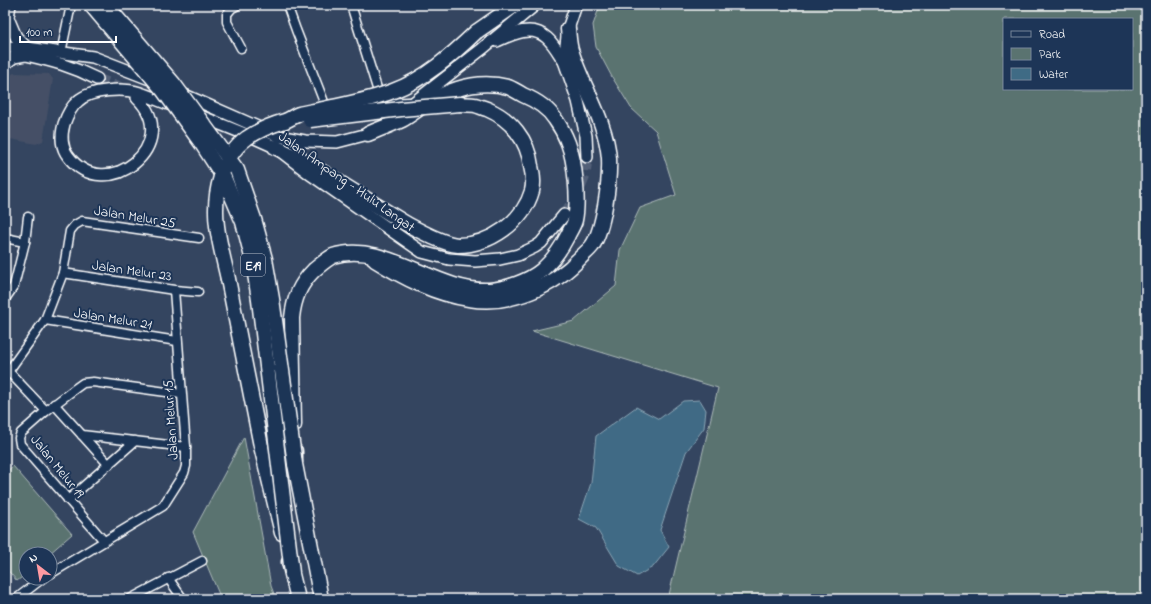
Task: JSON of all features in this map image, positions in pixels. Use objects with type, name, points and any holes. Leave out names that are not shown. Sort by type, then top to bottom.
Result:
[{"type":"highway","name":"E19","points":[[91,5],[163,90],[202,144],[224,178],[243,222],[253,262],[259,300],[292,573],[298,599]]},
{"type":"highway","name":"E19","points":[[106,5],[173,83],[238,170],[265,259],[295,464],[321,599]]},
{"type":"highway","points":[[292,573],[260,439],[217,225],[217,189],[223,169],[233,153],[245,139],[270,125],[299,114],[367,99],[412,83],[437,66],[476,32],[515,5]]},
{"type":"highway","points":[[363,253],[392,271],[435,291],[470,299],[502,300],[537,290],[559,278],[592,246],[603,219],[607,193],[609,160],[606,138],[571,52],[568,29]]},
{"type":"highway","points":[[295,464],[292,318],[294,302],[300,287],[306,278],[317,268],[332,257],[363,253],[398,262],[425,275],[456,287],[489,290],[517,285],[542,270],[563,245],[575,221],[576,197],[573,164],[568,142],[554,117],[538,102],[509,88],[480,84],[452,90],[429,102],[403,120],[368,134]]},
{"type":"highway","points":[[275,147],[306,162],[421,232],[457,245],[477,243],[494,236],[507,228],[523,208],[532,190],[533,176],[530,159],[520,136],[510,122],[494,112],[477,105],[460,104],[401,109],[304,121],[286,120]]},
{"type":"street","points":[[5,34],[10,5]]},
{"type":"street","points":[[61,53],[71,5]]},
{"type":"street","points":[[238,5],[232,8],[227,14],[227,22],[241,48]]},
{"type":"street","points":[[288,5],[324,102]]},
{"type":"street","points":[[352,5],[382,106],[379,120],[368,134]]},
{"type":"street","name":"Jalan Ampang - Hulu Langat","points":[[5,53],[61,53],[93,58],[151,79],[181,94],[278,136],[304,141],[336,142],[368,134],[390,120],[535,5]]},
{"type":"street","points":[[564,61],[568,29],[576,5]]},
{"type":"street","points":[[5,64],[14,57],[26,52],[16,37],[8,18]]},
{"type":"street","points":[[482,48],[515,32],[533,31],[547,38],[564,61],[578,101],[586,136],[587,157]]},
{"type":"street","name":"Jalan Ampang - Hulu Langat","points":[[5,47],[26,52],[77,69],[97,79]]},
{"type":"street","name":"Jalan Ampang - Hulu Langat","points":[[136,98],[149,113],[152,131],[148,146],[140,158],[128,168],[114,174],[96,175],[84,171],[73,163],[65,153],[62,142],[62,131],[67,115],[79,100],[96,92],[121,90],[139,93],[256,138],[275,147],[310,174],[422,252],[449,259],[475,261],[500,259],[518,254],[541,243],[564,215]]},
{"type":"street","points":[[379,92],[389,100],[400,103],[414,102]]},
{"type":"street","points":[[5,299],[14,286],[25,242],[28,217]]},
{"type":"street","name":"Jalan Melur 25","points":[[63,273],[70,231],[75,225],[82,221],[199,238]]},
{"type":"street","points":[[5,238],[25,242]]},
{"type":"street","points":[[46,411],[7,374],[45,320],[63,273]]},
{"type":"street","name":"Jalan Melur 23","points":[[63,273],[174,290],[198,292]]},
{"type":"street","name":"Jalan Melur 15","points":[[58,569],[163,506],[184,473],[186,466],[186,447],[174,290]]},
{"type":"street","name":"Jalan Melur 21","points":[[45,320],[177,341]]},
{"type":"street","name":"Jalan Melur 19","points":[[104,541],[20,444],[19,438],[21,433],[54,404],[83,383],[93,382],[181,394]]},
{"type":"street","points":[[54,404],[108,465]]},
{"type":"street","points":[[82,435],[186,447]]},
{"type":"street","points":[[68,500],[135,442]]},
{"type":"street","points":[[130,599],[202,561]]},
{"type":"street","points":[[168,578],[183,599]]},
{"type":"street","points":[[16,599],[33,586]]},
{"type":"shaded area","points":[[14,73],[49,74],[53,79],[43,141],[36,144],[5,138],[5,92],[8,76]]},
{"type":"green space","points":[[603,5],[1146,5],[1146,599],[668,599],[718,388],[532,331],[574,321],[616,286],[620,250],[640,208],[676,195],[656,131],[631,108],[612,77],[596,47],[593,25],[598,11]]},
{"type":"green space","points":[[244,437],[271,586],[276,599],[221,599],[193,532]]},
{"type":"green space","points":[[13,466],[72,534],[58,546],[18,546],[17,581],[5,567],[5,473]]},
{"type":"water","points":[[700,400],[706,410],[704,428],[686,452],[660,530],[669,547],[653,567],[637,576],[619,566],[596,528],[579,519],[591,483],[596,436],[636,407],[659,419],[683,401]]},
{"type":"tunnel","points":[[97,79],[117,86],[127,92]]},
{"type":"tunnel","points":[[564,215],[576,197],[585,176],[587,157]]}]
